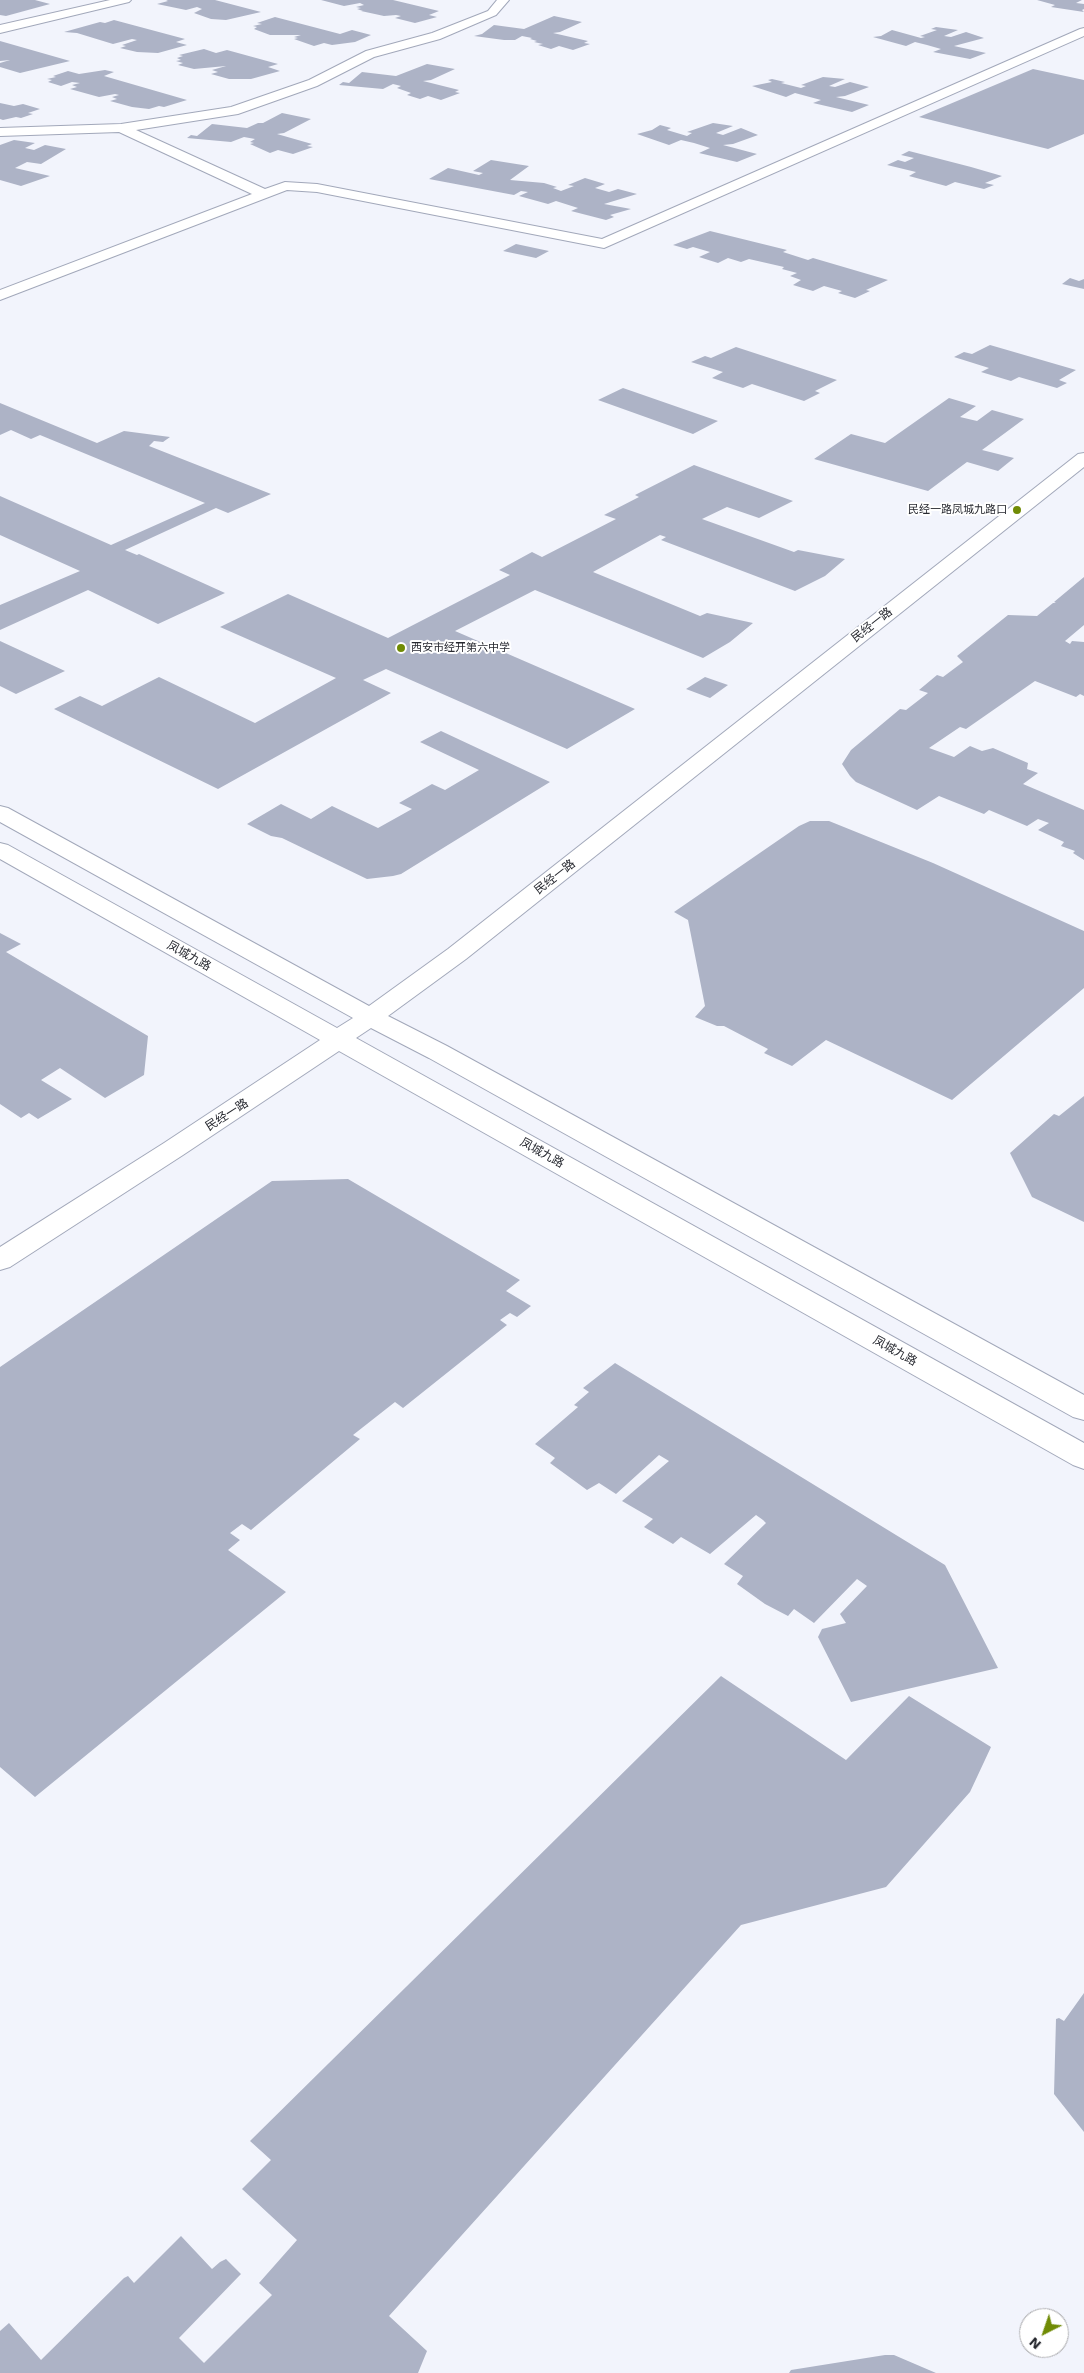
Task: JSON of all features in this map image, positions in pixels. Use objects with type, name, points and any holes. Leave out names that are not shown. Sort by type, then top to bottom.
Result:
[{"type":"street","points":[[0,28],[68,15],[125,0]]},
{"type":"street","points":[[0,132],[121,128],[233,112],[313,83],[370,54],[436,36],[492,13],[502,0]]},
{"type":"street","points":[[0,295],[285,186],[317,188],[604,244],[1084,32]]},
{"type":"street","points":[[121,128],[264,194]]},
{"type":"street","name":"民经一路","points":[[0,1260],[263,1092],[372,1018],[457,954],[1084,458]]},
{"type":"street","points":[[0,813],[372,1018],[455,1061],[1084,1410]]},
{"type":"street","name":"凤城九路","points":[[0,850],[1084,1457]]},
{"type":"building","points":[[0,0],[35,0],[50,4],[6,16],[0,15]]},
{"type":"building","points":[[166,0],[215,0],[261,12],[226,20],[211,19],[194,13],[202,9],[197,7],[186,10],[157,4],[168,1]]},
{"type":"building","points":[[321,0],[393,0],[439,11],[429,15],[437,17],[415,23],[395,18],[401,16],[384,16],[361,11],[363,11],[357,9],[361,8],[356,7],[364,5],[360,3],[344,6]]},
{"type":"building","points":[[1037,0],[1082,0],[1076,3],[1084,4],[1084,9],[1082,10],[1084,12],[1051,7],[1055,5]]},
{"type":"building","points":[[554,16],[582,22],[560,32],[553,33],[588,41],[584,43],[590,44],[573,50],[559,46],[551,49],[538,45],[543,44],[534,42],[537,41],[530,39],[532,38],[522,36],[515,40],[504,40],[474,36],[482,34],[494,25],[524,29]]},
{"type":"building","points":[[275,17],[340,34],[352,30],[371,35],[355,42],[332,45],[324,43],[314,46],[294,39],[298,38],[294,37],[301,35],[270,35],[254,29],[257,27],[253,26],[262,24],[257,23]]},
{"type":"building","points":[[114,20],[185,39],[176,42],[187,45],[158,53],[137,52],[120,48],[126,46],[122,45],[137,40],[132,39],[113,44],[77,33],[64,32]]},
{"type":"building","points":[[936,27],[958,30],[944,36],[951,37],[966,32],[984,38],[954,46],[986,53],[970,59],[933,52],[941,49],[915,42],[906,46],[873,37],[881,36],[892,30],[921,38],[925,37],[920,36],[937,30],[931,29]]},
{"type":"building","points":[[0,41],[70,61],[20,73],[0,67],[0,63],[10,60],[0,61]]},
{"type":"building","points":[[204,49],[216,53],[227,50],[278,64],[268,67],[280,71],[251,79],[229,79],[211,74],[218,72],[212,70],[226,66],[194,69],[178,65],[183,63],[176,61],[181,60],[177,58],[183,56],[179,55]]},
{"type":"building","points":[[427,64],[455,69],[431,80],[423,81],[459,90],[455,92],[460,93],[441,100],[428,96],[420,99],[407,95],[411,93],[397,88],[401,86],[393,84],[383,89],[339,85],[343,82],[349,83],[362,72],[396,76]]},
{"type":"building","points":[[1033,69],[1084,80],[1084,134],[1048,149],[919,117]]},
{"type":"building","points":[[105,70],[114,72],[104,76],[187,100],[164,107],[159,106],[149,109],[132,107],[110,101],[117,99],[112,97],[119,95],[99,97],[70,89],[77,87],[72,85],[80,83],[72,82],[61,86],[48,82],[52,80],[47,79],[68,71],[79,74]]},
{"type":"building","points":[[823,77],[845,79],[829,86],[835,87],[850,82],[869,87],[845,96],[836,97],[869,105],[852,112],[813,103],[821,100],[795,93],[786,97],[752,86],[772,82],[768,80],[772,79],[801,88],[806,86],[801,85]]},
{"type":"building","points":[[0,103],[14,106],[23,104],[40,109],[28,113],[33,114],[21,118],[16,117],[3,120],[0,119]]},
{"type":"building","points":[[282,113],[311,119],[284,133],[277,134],[312,144],[307,146],[313,147],[293,154],[278,150],[270,153],[250,144],[254,143],[250,142],[255,139],[244,137],[231,142],[187,138],[191,135],[197,136],[212,124],[247,128],[263,123]]},
{"type":"building","points":[[713,123],[733,126],[716,133],[723,135],[741,128],[758,135],[733,144],[723,145],[757,154],[737,162],[699,153],[710,148],[694,143],[681,140],[669,145],[637,134],[652,130],[660,125],[671,128],[667,130],[687,136],[692,133],[687,132]]},
{"type":"building","points":[[14,140],[35,143],[25,148],[34,150],[45,145],[66,149],[41,164],[27,162],[15,168],[50,176],[21,186],[0,180],[0,145]]},
{"type":"building","points":[[909,151],[1002,176],[985,183],[994,185],[984,189],[955,182],[946,186],[909,176],[916,172],[887,165],[898,160],[905,162],[914,158],[901,155]]},
{"type":"building","points":[[491,160],[529,166],[510,180],[544,183],[557,187],[553,188],[561,191],[574,186],[568,185],[585,178],[605,184],[595,188],[609,192],[618,189],[637,194],[604,204],[631,209],[610,215],[614,217],[606,220],[571,211],[578,208],[556,201],[548,204],[519,196],[528,192],[521,191],[514,195],[429,179],[448,168],[479,175],[483,173],[473,171]]},
{"type":"building","points":[[710,231],[787,250],[783,252],[808,260],[813,258],[888,280],[866,290],[870,291],[855,298],[838,293],[842,291],[824,286],[813,291],[793,285],[801,280],[790,276],[797,273],[782,269],[784,267],[749,259],[741,262],[728,258],[718,263],[699,257],[710,252],[693,247],[687,249],[673,245]]},
{"type":"building","points":[[516,244],[549,251],[536,258],[503,251]]},
{"type":"building","points":[[1070,278],[1079,281],[1084,279],[1084,289],[1062,284]]},
{"type":"building","points":[[990,345],[1076,370],[1059,380],[1067,383],[1057,388],[1019,377],[1011,381],[981,372],[989,368],[954,357],[964,352],[972,354]]},
{"type":"building","points":[[736,347],[837,380],[815,391],[820,393],[804,401],[752,384],[743,388],[712,378],[723,372],[691,362],[705,356],[711,358]]},
{"type":"building","points":[[623,388],[718,421],[693,434],[598,400]]},
{"type":"building","points":[[949,398],[976,406],[960,417],[977,421],[992,410],[1024,419],[982,450],[1014,458],[998,471],[967,462],[928,491],[814,459],[851,434],[885,443]]},
{"type":"building","points":[[0,403],[97,443],[124,431],[170,437],[163,442],[154,441],[149,446],[271,494],[228,513],[216,508],[125,550],[137,555],[139,554],[225,593],[158,624],[88,590],[0,630],[0,605],[80,571],[0,535],[0,496],[111,545],[205,503],[40,435],[31,439],[11,430],[0,435]]},
{"type":"building","points":[[694,465],[793,501],[759,518],[727,507],[702,519],[794,552],[798,550],[845,559],[825,576],[795,591],[661,540],[666,537],[660,535],[593,572],[700,616],[707,613],[753,623],[730,642],[703,658],[535,590],[455,631],[635,709],[567,749],[386,669],[363,680],[391,693],[218,789],[54,709],[80,696],[102,706],[159,677],[255,723],[336,678],[220,627],[288,594],[388,638],[510,575],[499,570],[532,552],[542,557],[616,519],[604,515],[639,497],[635,495]]},
{"type":"building","points":[[1084,577],[1084,625],[1065,641],[1070,644],[1072,641],[1084,642],[1084,696],[1080,694],[1076,697],[1035,681],[966,729],[960,727],[929,748],[954,757],[970,746],[982,751],[993,748],[1028,763],[1027,769],[1038,773],[1023,784],[1084,810],[1084,860],[1073,853],[1075,851],[1061,846],[1064,842],[1038,830],[1049,823],[1038,819],[1027,826],[989,810],[984,814],[939,796],[917,810],[856,782],[842,764],[851,750],[900,709],[906,710],[928,693],[919,690],[937,675],[943,677],[963,662],[957,656],[1008,615],[1037,616],[1053,603],[1056,603],[1054,602]]},
{"type":"building","points":[[0,641],[65,671],[16,694],[0,686]]},
{"type":"building","points":[[705,677],[728,685],[710,698],[686,689]]},
{"type":"building","points":[[441,731],[550,782],[401,874],[393,876],[367,879],[282,838],[271,836],[247,824],[281,804],[311,819],[332,806],[378,828],[412,809],[399,803],[432,784],[445,790],[479,770],[420,742]]},
{"type":"building","points":[[810,821],[829,821],[933,863],[1084,931],[1084,988],[952,1100],[826,1040],[792,1066],[764,1053],[768,1049],[724,1026],[717,1026],[695,1017],[705,1006],[688,920],[674,912],[799,826]]},
{"type":"building","points":[[0,933],[21,944],[6,952],[148,1036],[144,1075],[105,1098],[60,1068],[41,1080],[72,1099],[38,1119],[29,1113],[21,1118],[0,1104]]},
{"type":"building","points":[[1084,1096],[1084,1222],[1032,1197],[1010,1153],[1054,1114],[1059,1116]]},
{"type":"building","points":[[348,1179],[520,1280],[506,1291],[531,1306],[517,1317],[510,1313],[500,1320],[507,1325],[403,1408],[395,1402],[353,1435],[360,1439],[251,1530],[242,1524],[230,1533],[240,1540],[228,1550],[286,1592],[35,1797],[0,1767],[0,1367],[272,1181]]},
{"type":"building","points":[[615,1363],[945,1565],[998,1668],[851,1702],[818,1637],[822,1629],[846,1623],[840,1614],[867,1586],[857,1579],[814,1623],[794,1609],[788,1616],[765,1604],[737,1584],[743,1576],[724,1564],[766,1523],[756,1515],[710,1554],[681,1537],[673,1544],[644,1527],[653,1519],[622,1501],[669,1461],[659,1455],[616,1494],[599,1483],[587,1490],[550,1463],[555,1458],[535,1444],[578,1407],[574,1405],[589,1392],[583,1388]]},
{"type":"building","points":[[721,1676],[846,1760],[909,1696],[991,1747],[970,1792],[886,1887],[741,1925],[389,2316],[427,2351],[418,2373],[0,2373],[0,2331],[9,2323],[41,2360],[124,2278],[128,2276],[134,2283],[181,2236],[212,2269],[226,2259],[241,2274],[179,2338],[204,2363],[272,2295],[259,2283],[297,2240],[242,2189],[271,2160],[250,2141]]},
{"type":"building","points":[[1084,1993],[1084,2132],[1054,2094],[1056,2019],[1059,2018],[1064,2021]]},
{"type":"building","points":[[894,2355],[936,2373],[789,2373],[791,2370]]},
{"type":"place","name":"民经一路凤城九路口","points":[[1017,510]]},
{"type":"place","name":"西安市经开第六中学","points":[[401,648]]}]
